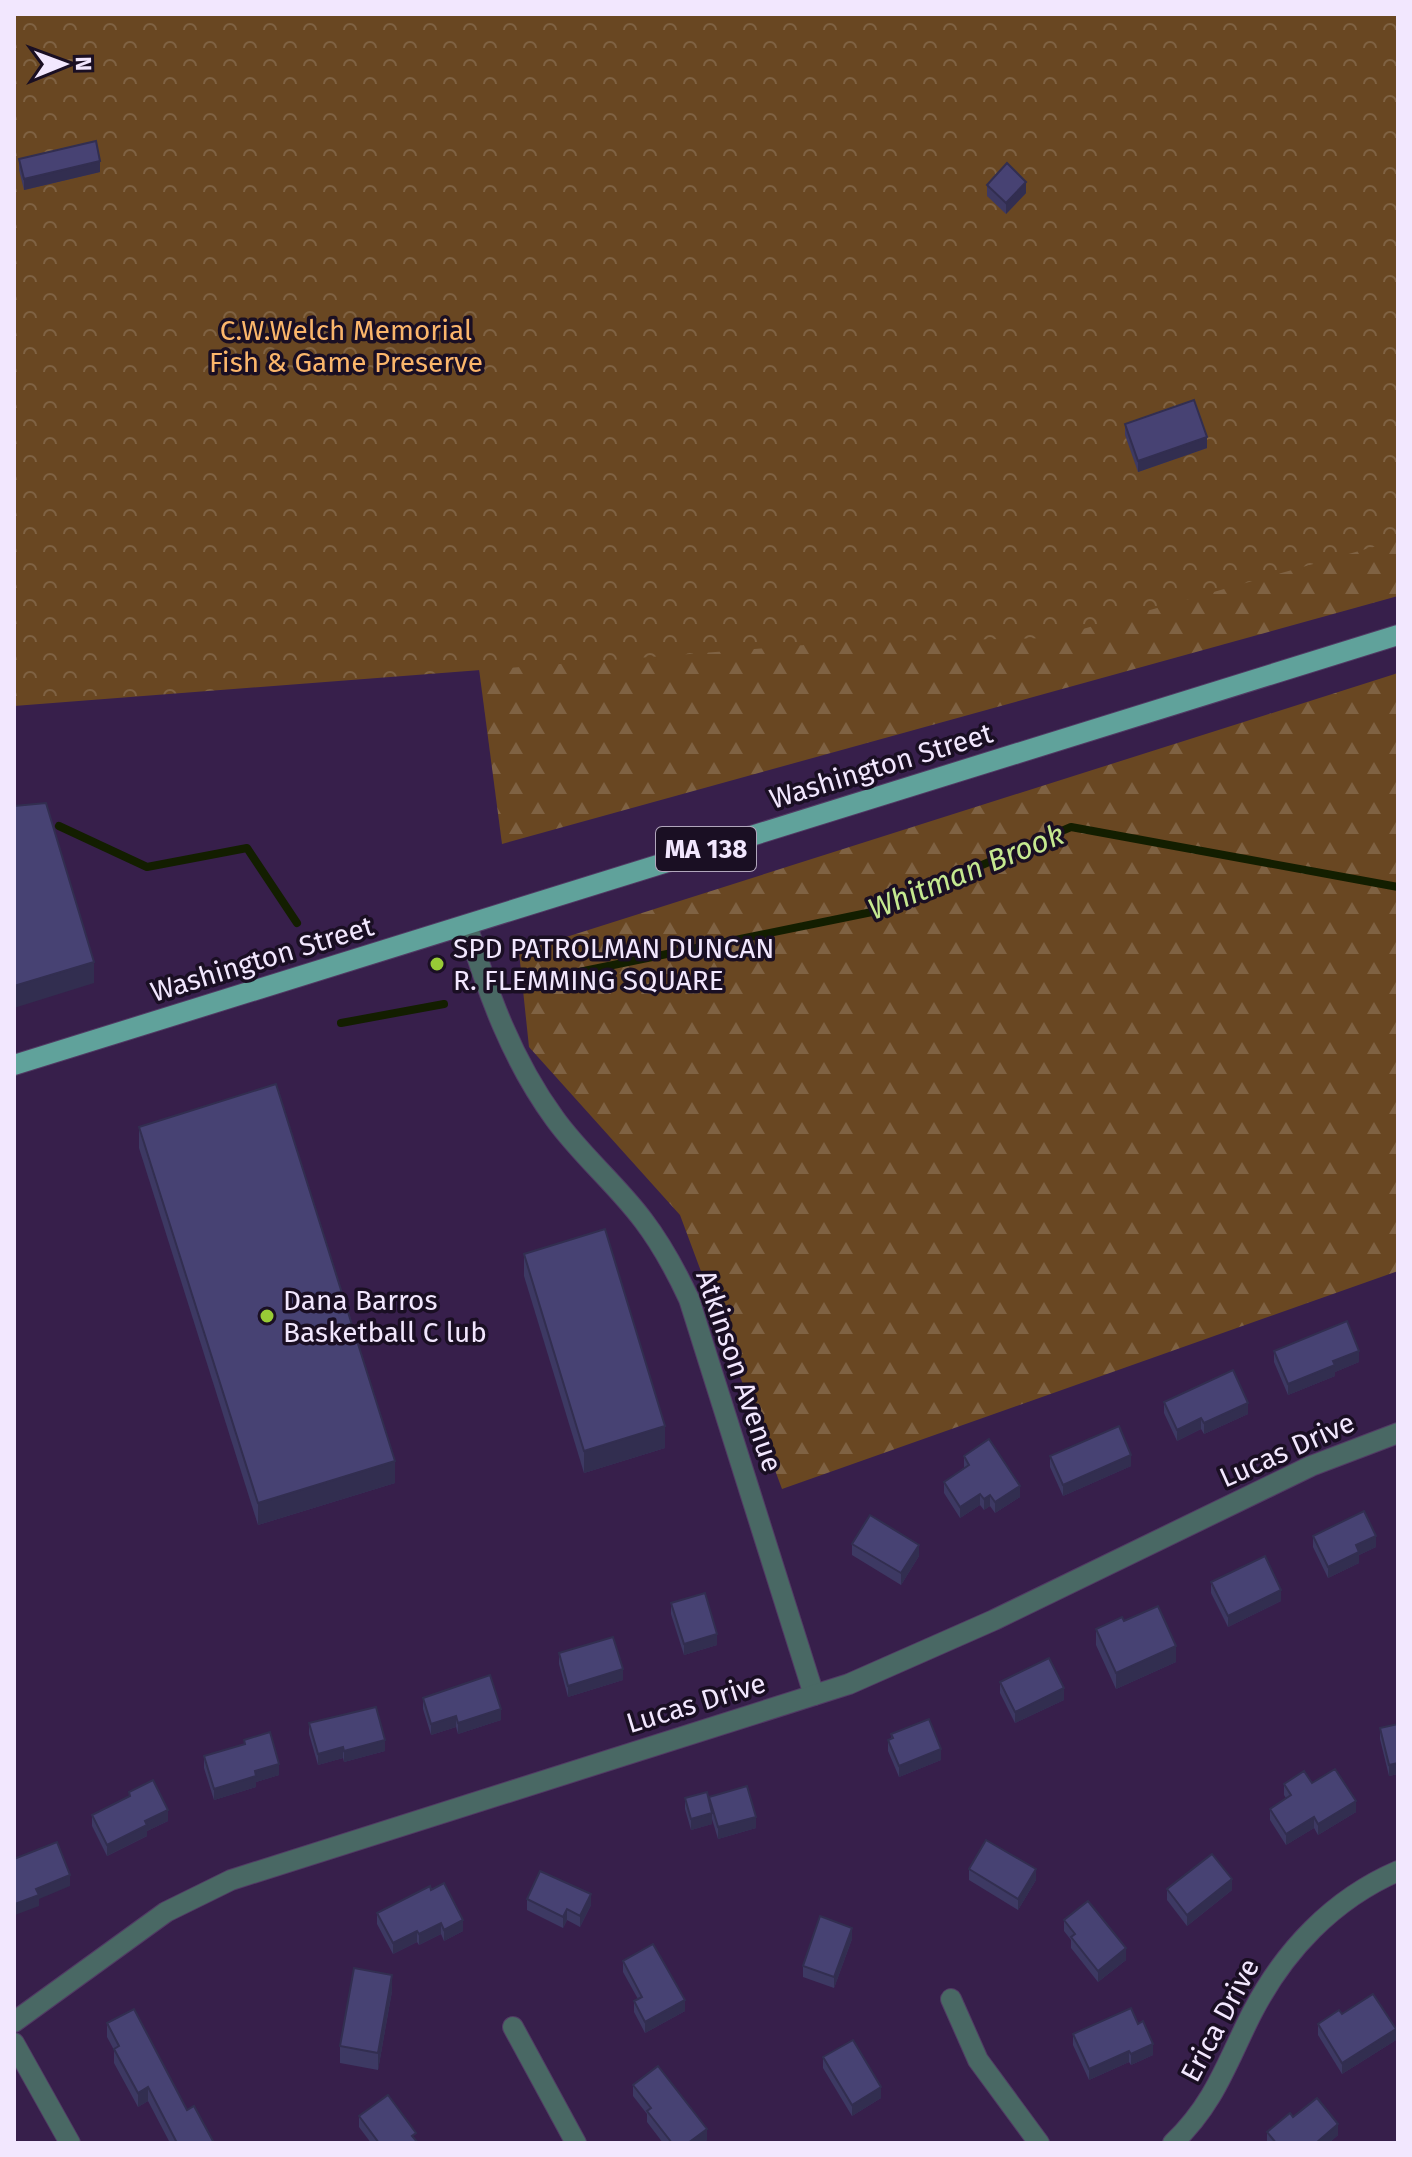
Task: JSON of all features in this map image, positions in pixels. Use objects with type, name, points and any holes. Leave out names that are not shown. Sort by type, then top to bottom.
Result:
[{"type":"main road","name":"Washington Street","points":[[14,1065],[1398,635]]},
{"type":"street","name":"Atkinson Avenue","points":[[467,925],[505,1034],[528,1080],[557,1121],[642,1218],[675,1268],[689,1299],[814,1695]]},
{"type":"street","name":"Lucas Drive","points":[[14,2022],[166,1912],[231,1880],[814,1695],[892,1667],[1311,1466],[1398,1433]]},
{"type":"street","name":"Erica Drive","points":[[1173,2143],[1211,2099],[1276,1969],[1312,1928],[1347,1900],[1398,1871]]},
{"type":"street","points":[[951,1999],[978,2060],[1039,2143]]},
{"type":"street","points":[[513,2027],[576,2143]]},
{"type":"street","points":[[14,2043],[70,2143]]},
{"type":"green space","name":"C.W.Welch Memorial Fish & Game Preserve","points":[[14,14],[1398,14],[1398,540],[1051,638],[844,642],[14,706]]},
{"type":"green space","name":"C.W.Welch Memorial Fish & Game Preserve","points":[[393,14],[1398,14],[1398,596],[502,844]]},
{"type":"green space","points":[[1398,673],[1398,1271],[782,1489],[680,1215],[529,1047],[519,952]]},
{"type":"building","points":[[96,141],[100,161],[24,179],[19,159]]},
{"type":"building","points":[[1007,163],[1026,182],[1006,203],[987,185]]},
{"type":"building","points":[[1194,400],[1207,437],[1138,461],[1125,424]]},
{"type":"building","points":[[46,803],[94,962],[14,986],[14,806]]},
{"type":"building","name":"Dana Barros Basketball C lub","points":[[276,1084],[395,1461],[258,1503],[139,1127]]},
{"type":"building","points":[[605,1229],[665,1426],[584,1451],[524,1254]]},
{"type":"building","points":[[1347,1321],[1359,1351],[1333,1361],[1335,1365],[1288,1384],[1274,1351]]},
{"type":"building","points":[[1233,1370],[1248,1403],[1204,1423],[1201,1418],[1177,1430],[1164,1402]]},
{"type":"building","points":[[1119,1426],[1131,1455],[1063,1485],[1050,1456]]},
{"type":"building","points":[[989,1439],[1020,1486],[995,1502],[990,1495],[984,1499],[980,1494],[960,1507],[944,1482],[969,1465],[964,1456]]},
{"type":"building","points":[[1364,1511],[1376,1536],[1356,1545],[1359,1552],[1328,1567],[1313,1536]]},
{"type":"building","points":[[870,1515],[919,1545],[901,1573],[852,1544]]},
{"type":"building","points":[[1265,1556],[1281,1590],[1228,1616],[1211,1582]]},
{"type":"building","points":[[705,1593],[717,1634],[684,1644],[671,1603]]},
{"type":"building","points":[[1158,1606],[1176,1646],[1116,1673],[1096,1629]]},
{"type":"building","points":[[613,1637],[623,1669],[568,1686],[559,1653]]},
{"type":"building","points":[[1049,1658],[1064,1688],[1015,1712],[1000,1682]]},
{"type":"building","points":[[490,1675],[501,1709],[458,1723],[456,1716],[431,1724],[423,1698]]},
{"type":"building","points":[[376,1707],[385,1740],[318,1754],[309,1723]]},
{"type":"building","points":[[929,1719],[941,1749],[899,1766],[888,1740],[893,1738],[891,1734]]},
{"type":"building","points":[[1398,1724],[1398,1763],[1389,1765],[1380,1728]]},
{"type":"building","points":[[270,1732],[279,1764],[255,1771],[256,1776],[214,1789],[204,1756],[245,1744],[244,1740]]},
{"type":"building","points":[[1335,1769],[1356,1801],[1318,1824],[1314,1817],[1286,1834],[1270,1809],[1291,1795],[1284,1784],[1304,1771],[1312,1783]]},
{"type":"building","points":[[153,1780],[168,1810],[145,1821],[147,1825],[107,1845],[92,1815],[130,1796],[129,1792]]},
{"type":"building","points":[[747,1786],[756,1817],[718,1827],[709,1797]]},
{"type":"building","points":[[707,1792],[712,1813],[691,1819],[685,1798]]},
{"type":"building","points":[[986,1840],[1036,1869],[1018,1899],[969,1869]]},
{"type":"building","points":[[57,1842],[70,1875],[36,1889],[39,1895],[15,1904],[14,1859]]},
{"type":"building","points":[[1212,1854],[1232,1879],[1187,1915],[1167,1889]]},
{"type":"building","points":[[540,1871],[591,1894],[580,1916],[567,1909],[563,1917],[527,1899]]},
{"type":"building","points":[[444,1883],[463,1920],[444,1930],[441,1923],[393,1943],[377,1913],[430,1886],[431,1890]]},
{"type":"building","points":[[1088,1901],[1126,1948],[1098,1971],[1071,1937],[1075,1934],[1064,1920]]},
{"type":"building","points":[[820,1916],[852,1928],[834,1977],[803,1966]]},
{"type":"building","points":[[653,1944],[685,2000],[645,2022],[634,2001],[642,1997],[623,1961]]},
{"type":"building","points":[[354,1968],[392,1975],[378,2053],[340,2046]]},
{"type":"building","points":[[1373,1994],[1396,2029],[1342,2063],[1318,2024],[1339,2010],[1342,2014]]},
{"type":"building","points":[[1131,2008],[1138,2024],[1143,2021],[1153,2044],[1089,2069],[1073,2034]]},
{"type":"building","points":[[134,2009],[187,2110],[194,2106],[214,2143],[177,2143],[148,2087],[138,2093],[114,2049],[119,2046],[107,2023]]},
{"type":"building","points":[[853,2040],[881,2087],[852,2105],[823,2057]]},
{"type":"building","points":[[658,2066],[707,2129],[688,2143],[672,2143],[647,2111],[651,2108],[633,2085]]},
{"type":"building","points":[[388,2095],[416,2133],[412,2136],[418,2143],[379,2143],[359,2116]]},
{"type":"building","points":[[1317,2098],[1338,2124],[1316,2143],[1276,2143],[1267,2132],[1290,2113],[1293,2117]]},
{"type":"waterway","name":"Whitman Brook","points":[[59,826],[147,867],[247,848],[297,923]]},
{"type":"waterway","name":"Whitman Brook","points":[[535,981],[872,912],[1071,827],[1398,887]]},
{"type":"waterway","name":"Whitman Brook","points":[[341,1023],[444,1004]]},
{"type":"place","name":"SPD PATROLMAN DUNCAN R. FLEMMING SQUARE","points":[[437,964]]},
{"type":"place","name":"Dana Barros Basketball C lub","points":[[267,1316]]}]
